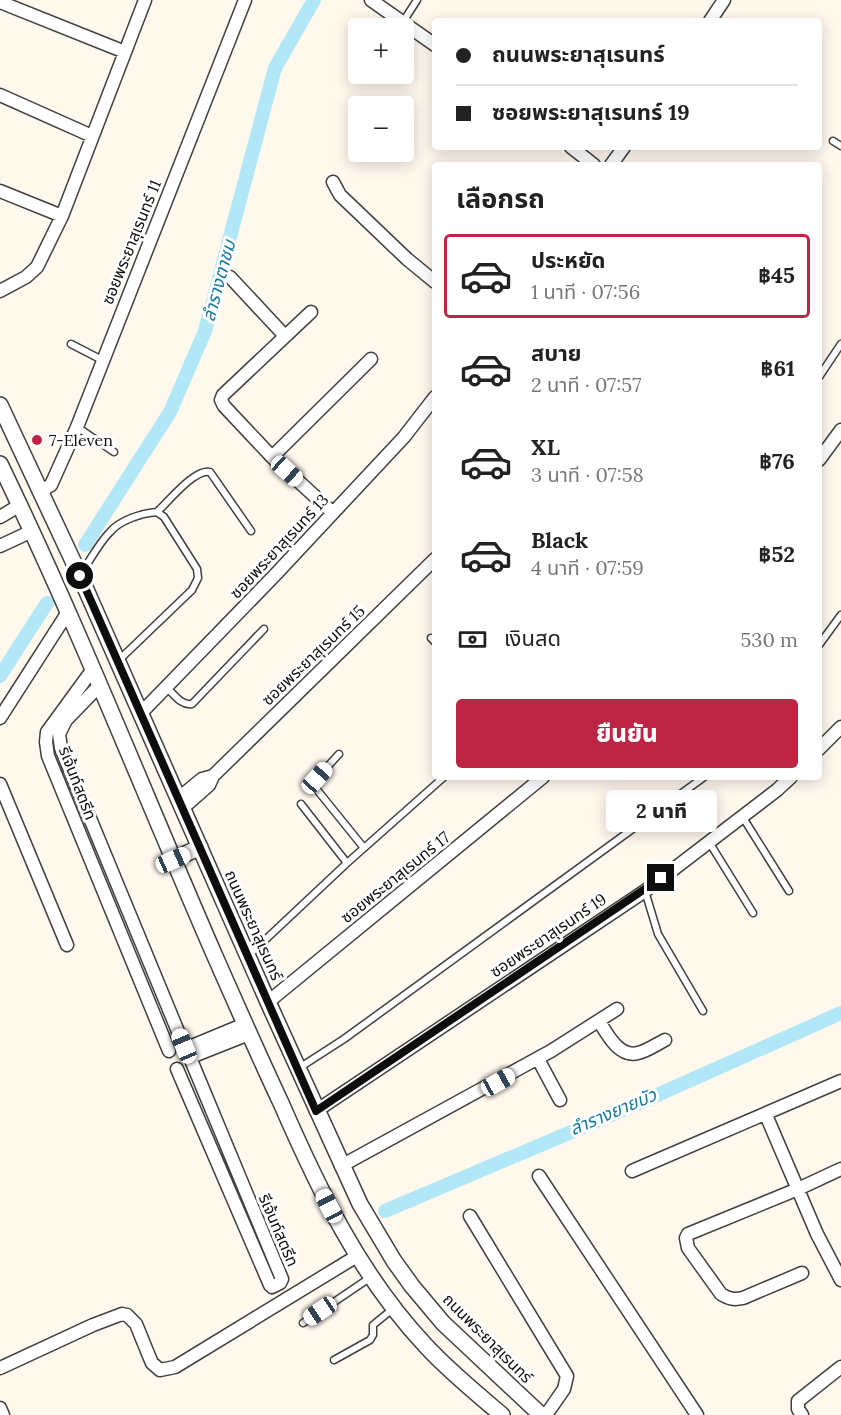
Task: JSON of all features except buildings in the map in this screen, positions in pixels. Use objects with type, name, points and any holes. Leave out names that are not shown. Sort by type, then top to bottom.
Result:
[{"type":"street","points":[[0,291],[26,277],[37,267],[62,216],[146,0]]},
{"type":"street","name":"ซอยพระยาสุเรนทร์ 11","points":[[41,491],[51,485],[77,427],[245,0]]},
{"type":"street","points":[[371,0],[397,18]]},
{"type":"street","points":[[712,18],[724,0]]},
{"type":"street","points":[[0,2],[125,52]]},
{"type":"street","points":[[414,30],[432,43]]},
{"type":"street","points":[[0,95],[92,136]]},
{"type":"street","points":[[575,150],[590,162]]},
{"type":"street","points":[[333,182],[340,195],[432,280]]},
{"type":"street","points":[[0,191],[62,216]]},
{"type":"street","points":[[230,277],[285,336]]},
{"type":"street","points":[[311,312],[223,395],[221,400],[272,457],[333,513]]},
{"type":"street","points":[[272,457],[371,359]]},
{"type":"street","name":"ซอยพระยาสุเรนทร์ 13","points":[[141,713],[404,437],[432,401]]},
{"type":"street","name":"ถนนพระยาสุเรนทร์","points":[[0,405],[80,576],[341,1166],[378,1236],[412,1286],[443,1323],[541,1415]]},
{"type":"street","points":[[822,456],[841,430]]},
{"type":"street","points":[[0,464],[68,612],[173,860],[310,1169],[357,1256],[395,1308],[438,1358],[502,1415]]},
{"type":"street","points":[[0,517],[20,505]]},
{"type":"street","points":[[0,546],[32,531]]},
{"type":"street","name":"ซอยพระยาสุเรนทร์ 15","points":[[181,803],[202,779],[213,776],[432,562]]},
{"type":"street","points":[[0,718],[68,612]]},
{"type":"street","name":"รีเจ้นท์สตรีท","points":[[93,669],[47,732],[48,756],[169,1051],[168,1062],[177,1069],[272,1287],[278,1285],[282,1279],[61,748],[59,734],[66,720],[100,685]]},
{"type":"street","points":[[822,746],[841,727]]},
{"type":"street","name":"ซอยพระยาสุเรนทร์ 17","points":[[268,1002],[539,780]]},
{"type":"street","name":"ซอยพระยาสุเรนทร์ 19","points":[[316,1111],[645,891],[787,780]]},
{"type":"street","points":[[0,784],[67,945]]},
{"type":"street","points":[[173,860],[200,847]]},
{"type":"street","points":[[341,1166],[538,1059],[617,1010]]},
{"type":"street","points":[[599,1021],[610,1039],[619,1048],[629,1053],[639,1053],[665,1040]]},
{"type":"street","points":[[169,1051],[174,1046],[188,1053],[247,1029]]},
{"type":"street","points":[[177,1069],[187,1066],[188,1053]]},
{"type":"street","points":[[538,1059],[560,1100]]},
{"type":"street","points":[[632,1171],[841,1081]]},
{"type":"street","points":[[766,1115],[816,1233],[841,1280]]},
{"type":"street","points":[[802,1273],[743,1298],[735,1300],[728,1298],[721,1294],[686,1243],[688,1234],[841,1169]]},
{"type":"street","points":[[540,1176],[697,1415]]},
{"type":"street","points":[[471,1216],[567,1376],[564,1389],[546,1415]]},
{"type":"street","points":[[0,1368],[122,1314],[127,1315],[136,1324],[152,1363],[160,1370],[166,1370],[267,1312],[357,1256]]},
{"type":"street","points":[[802,1415],[798,1409],[798,1401],[841,1367]]},
{"type":"street","points":[[0,1408],[3,1415]]},
{"type":"lane","points":[[406,18],[417,0]]},
{"type":"lane","points":[[833,141],[841,146]]},
{"type":"lane","points":[[72,344],[102,360]]},
{"type":"lane","points":[[822,372],[841,344]]},
{"type":"lane","points":[[77,427],[114,452]]},
{"type":"lane","points":[[80,576],[110,532],[135,518],[147,513],[158,512],[185,484],[205,471],[210,472],[251,531]]},
{"type":"lane","points":[[118,661],[192,590],[198,578],[193,562],[164,517],[158,512]]},
{"type":"lane","points":[[822,641],[841,615]]},
{"type":"lane","points":[[166,687],[181,702],[192,704],[264,629]]},
{"type":"lane","points":[[339,754],[317,778],[314,785],[364,848]]},
{"type":"lane","points":[[248,956],[347,863],[441,780]]},
{"type":"lane","points":[[298,1068],[344,1039],[700,780]]},
{"type":"lane","points":[[302,804],[347,863]]},
{"type":"lane","points":[[742,816],[789,891]]},
{"type":"lane","points":[[709,841],[753,913]]},
{"type":"lane","points":[[645,891],[658,934],[704,1011]]},
{"type":"lane","points":[[303,1323],[372,1277]]},
{"type":"lane","points":[[334,1360],[370,1340],[373,1335],[373,1325],[395,1308]]},
{"type":"waterway","name":"ลำรางตาชม","points":[[85,545],[170,412],[205,331],[275,68],[314,0]]},
{"type":"waterway","name":"ลำรางตาชม","points":[[0,676],[47,603]]},
{"type":"waterway","name":"ลำรางยายบัว","points":[[385,1211],[637,1104],[841,1013]]},
{"type":"place","name":"7-Eleven","points":[[37,440]]},
{"type":"route","points":[[80,576],[316,1111],[645,891],[661,878]]}]
